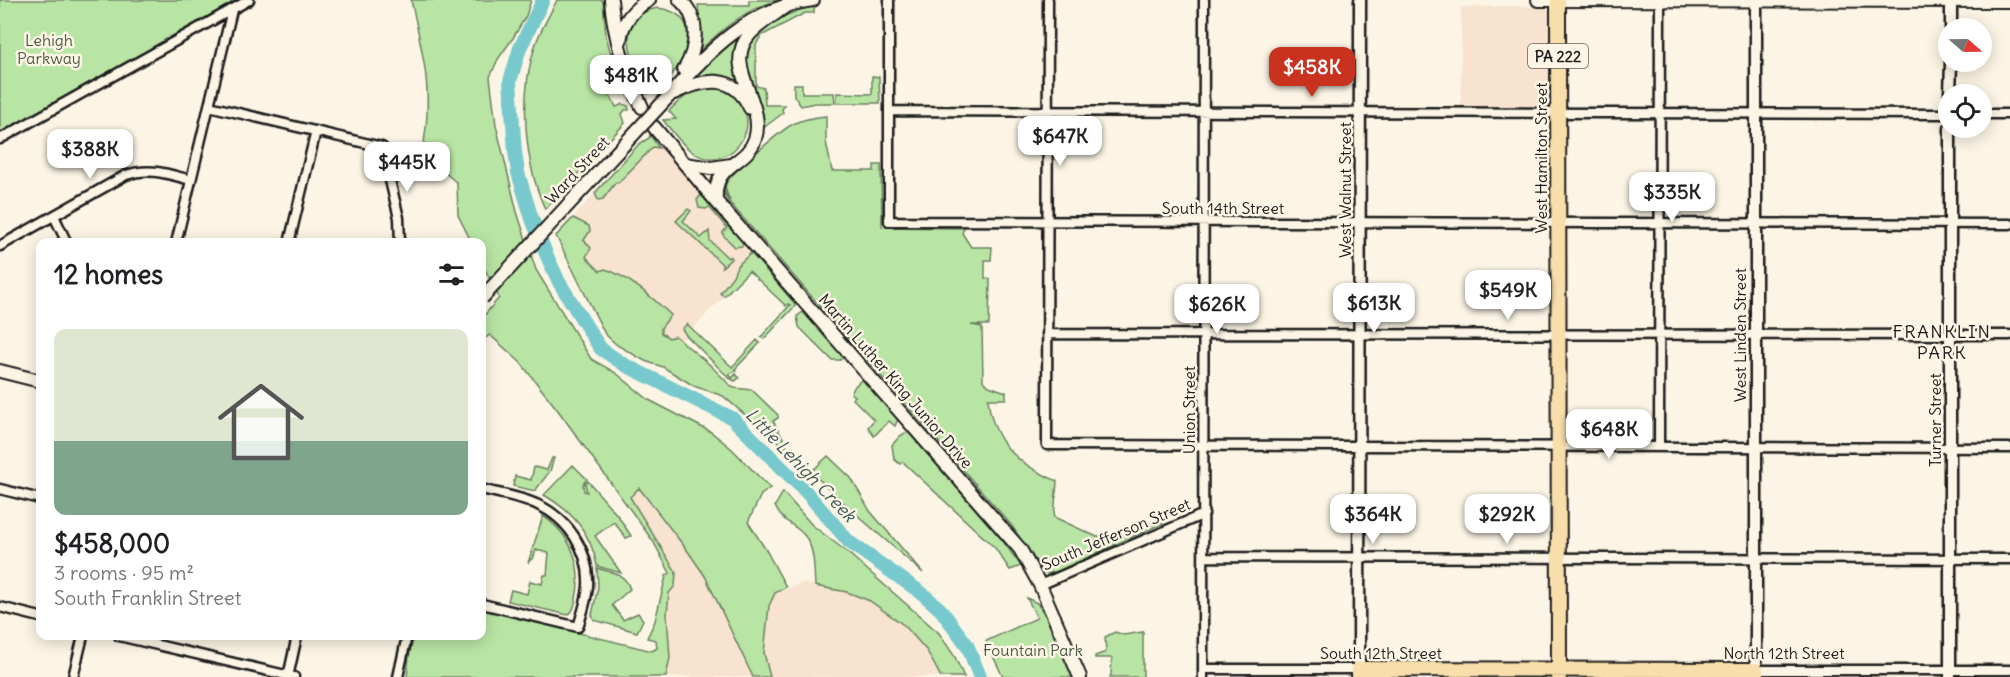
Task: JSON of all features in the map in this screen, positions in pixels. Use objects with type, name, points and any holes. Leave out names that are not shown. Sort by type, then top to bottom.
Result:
[{"type":"main road","points":[[612,0],[616,36],[621,55],[642,107]]},
{"type":"main road","points":[[621,55],[620,36],[627,20],[639,6],[649,0]]},
{"type":"main road","points":[[680,0],[688,10],[692,21]]},
{"type":"main road","points":[[666,95],[693,54],[695,33],[689,0]]},
{"type":"main road","points":[[716,201],[715,194],[719,179],[748,151],[757,130],[757,111],[741,69],[742,48],[750,34],[786,6],[810,0]]},
{"type":"main road","points":[[1538,0],[2010,1]]},
{"type":"main road","name":"West Hamilton Street","points":[[1558,0],[1559,673]]},
{"type":"main road","name":"Ward Street","points":[[486,294],[696,64],[730,34],[753,20],[786,6]]},
{"type":"main road","points":[[666,95],[700,82],[717,81],[734,88],[747,103],[753,120],[748,151]]},
{"type":"main road","name":"Martin Luther King Junior Drive","points":[[654,127],[1020,549],[1040,585],[1080,677]]},
{"type":"main road","points":[[685,164],[711,168],[732,165]]},
{"type":"main road","points":[[0,371],[36,380]]},
{"type":"main road","name":"South 12th Street","points":[[1359,673],[1559,673]]},
{"type":"main road","name":"North 12th Street","points":[[1559,673],[1756,673]]},
{"type":"street","points":[[0,139],[249,0]]},
{"type":"street","points":[[889,0],[889,111],[1938,114]]},
{"type":"street","points":[[1048,0],[1047,445],[2010,448]]},
{"type":"street","name":"Union Street","points":[[1203,673],[1204,0]]},
{"type":"street","name":"West Walnut Street","points":[[1359,673],[1360,0]]},
{"type":"street","points":[[1659,446],[1660,0]]},
{"type":"street","name":"West Linden Street","points":[[1756,0],[1756,673]]},
{"type":"street","points":[[1951,1],[1951,18]]},
{"type":"street","points":[[177,238],[232,10]]},
{"type":"street","points":[[209,106],[382,147],[399,218],[400,238]]},
{"type":"street","name":"South 14th Street","points":[[889,111],[889,221],[2010,224]]},
{"type":"street","points":[[1992,114],[2010,114]]},
{"type":"street","points":[[290,238],[316,131]]},
{"type":"street","name":"Turner Street","points":[[1950,138],[1950,674]]},
{"type":"street","points":[[0,246],[136,172],[159,171],[191,180]]},
{"type":"street","points":[[54,216],[65,238]]},
{"type":"street","points":[[1047,334],[2010,335]]},
{"type":"street","points":[[0,489],[36,498]]},
{"type":"street","points":[[486,490],[538,504],[558,518],[581,548],[587,573],[586,598],[578,627],[486,605]]},
{"type":"street","name":"South Jefferson Street","points":[[1040,585],[1204,514]]},
{"type":"street","points":[[1204,557],[2010,559]]},
{"type":"street","points":[[0,608],[36,616]]},
{"type":"street","points":[[73,677],[82,640]]},
{"type":"street","points":[[136,640],[290,676],[296,640]]},
{"type":"street","points":[[398,677],[407,640]]},
{"type":"street","name":"North 12th Street","points":[[1756,673],[1950,674],[2010,670]]},
{"type":"street","name":"South 12th Street","points":[[1203,673],[1359,673]]},
{"type":"shaded area","points":[[1541,6],[1548,8],[1550,13],[1550,106],[1461,106],[1461,7]]},
{"type":"shaded area","points":[[658,142],[756,253],[720,293],[724,296],[677,345],[652,343],[600,272],[586,257],[573,218],[602,185],[610,189]]},
{"type":"shaded area","points":[[639,488],[705,576],[753,677],[666,677],[670,658],[667,614],[669,592],[676,572],[630,496]]},
{"type":"shaded area","points":[[803,583],[847,592],[870,601],[905,626],[927,651],[941,677],[770,677],[764,653],[770,606],[775,593]]},
{"type":"green space","name":"Lehigh Parkway","points":[[0,0],[237,0],[0,133]]},
{"type":"green space","points":[[411,0],[531,0],[526,16],[498,59],[490,77],[496,125],[517,212],[536,270],[591,359],[616,373],[649,400],[711,432],[732,449],[770,488],[761,495],[748,522],[786,587],[775,593],[769,606],[764,653],[770,677],[753,677],[705,576],[639,488],[630,497],[676,572],[675,586],[669,593],[667,614],[670,658],[666,677],[407,677],[413,640],[486,640],[486,610],[652,651],[657,648],[656,640],[647,638],[655,621],[666,576],[670,573],[653,541],[557,409],[520,362],[490,335],[486,338],[486,313],[499,298],[486,271],[486,238],[470,238],[458,215],[457,183],[422,153],[427,113],[423,58]]},
{"type":"green space","points":[[557,0],[603,0],[606,36],[611,54],[593,60],[616,107],[623,104],[628,106],[629,110],[625,110],[622,114],[625,123],[545,209],[532,171],[528,150],[527,86],[535,46]]},
{"type":"green space","points":[[749,0],[782,0],[747,13],[726,27],[699,51],[702,39],[698,5],[749,5]]},
{"type":"green space","points":[[814,6],[814,13],[805,13],[761,36],[756,45],[756,86],[764,88],[765,105],[785,105],[782,109],[783,113],[762,129],[759,105],[745,67],[745,55],[749,44],[757,34],[778,19]]},
{"type":"green space","points":[[658,8],[672,11],[681,17],[688,29],[689,39],[687,49],[676,69],[654,92],[651,91],[649,77],[647,93],[632,56],[629,43],[630,31],[634,21],[643,13]]},
{"type":"green space","points":[[751,27],[741,39],[748,93],[725,77],[712,74],[698,78],[695,76],[725,45]]},
{"type":"green space","points":[[872,76],[879,77],[880,103],[837,103],[837,93],[872,94]]},
{"type":"green space","points":[[794,84],[802,84],[802,93],[834,93],[835,103],[801,106],[794,96]]},
{"type":"green space","points":[[717,86],[735,97],[745,110],[747,125],[743,139],[734,150],[721,157],[706,158],[687,148],[663,120],[676,119],[669,111],[690,93]]},
{"type":"green space","points":[[826,116],[826,142],[832,171],[874,171],[874,165],[881,165],[882,227],[964,228],[962,233],[971,247],[992,247],[991,260],[985,260],[985,278],[990,279],[989,325],[971,325],[982,327],[983,381],[989,386],[1006,392],[1006,399],[988,399],[995,428],[1002,440],[1019,459],[1057,481],[1054,517],[1097,537],[1124,536],[1140,525],[1167,521],[1058,571],[1048,574],[1043,572],[1012,526],[724,195],[723,188],[724,183],[731,173],[724,188],[730,201],[726,191],[729,179],[756,152],[793,124]]},
{"type":"green space","points":[[650,135],[659,148],[653,147],[618,183],[616,182],[603,199],[598,200],[595,193]]},
{"type":"green space","points":[[701,195],[744,243],[742,246],[735,247],[723,235],[727,228],[709,207],[699,208],[697,200]]},
{"type":"green space","points":[[688,209],[691,211],[683,221],[701,238],[709,231],[710,241],[728,258],[730,256],[732,258],[722,267],[722,264],[676,221]]},
{"type":"green space","points":[[573,218],[589,226],[590,231],[584,240],[591,248],[586,257],[600,271],[605,269],[623,277],[671,315],[661,328],[661,333],[669,338],[675,336],[734,388],[752,390],[778,415],[778,418],[773,421],[787,445],[782,451],[774,435],[764,431],[723,396],[694,386],[663,367],[645,361],[617,345],[605,334],[556,236]]},
{"type":"green space","points":[[751,253],[796,305],[764,339],[761,337],[790,305],[786,306],[749,271],[724,296],[720,293],[733,276],[737,266]]},
{"type":"green space","points":[[803,312],[844,357],[840,360],[832,360],[799,327],[797,316]]},
{"type":"green space","points":[[687,324],[732,367],[757,340],[760,343],[735,369],[736,371],[729,374],[732,378],[736,374],[739,378],[735,381],[729,378],[686,335],[682,329]]},
{"type":"green space","points":[[862,379],[898,419],[895,426],[889,421],[874,436],[868,427],[874,420],[853,399],[855,396],[851,393]]},
{"type":"green space","points":[[905,433],[909,433],[1002,540],[1021,566],[1010,570],[995,548],[903,462],[900,464],[894,459],[892,445]]},
{"type":"green space","points":[[828,456],[851,478],[870,511],[923,573],[811,472]]},
{"type":"green space","points":[[554,458],[550,471],[535,491],[513,486],[515,476],[531,480],[534,467],[547,470]]},
{"type":"green space","points":[[573,465],[587,479],[583,484],[584,491],[587,492],[585,484],[588,481],[618,516],[631,536],[626,538],[614,522],[595,536],[621,573],[597,566],[590,543],[579,524],[564,509],[544,495]]},
{"type":"green space","points":[[783,492],[812,525],[847,552],[939,633],[955,657],[964,677],[941,677],[927,651],[905,626],[870,601],[847,592],[815,586],[814,562],[810,544],[804,534],[786,521],[775,506]]},
{"type":"green space","points":[[543,516],[561,532],[573,552],[576,563],[578,587],[573,610],[568,615],[508,601],[511,590],[527,594],[530,581],[542,584],[544,575],[547,575],[549,553],[536,550],[533,559],[528,563]]},
{"type":"green space","points":[[597,568],[617,574],[628,584],[630,589],[612,605],[623,620],[638,613],[643,620],[637,632],[594,620],[592,615],[598,587]]},
{"type":"green space","name":"Fountain Park","points":[[1027,598],[1037,603],[1045,615],[1047,614],[1074,677],[1003,677],[986,641],[1037,618]]},
{"type":"green space","points":[[1115,632],[1124,635],[1143,632],[1143,677],[1110,677],[1112,658],[1095,658],[1106,652],[1105,637]]},
{"type":"waterway","name":"Little Lehigh Creek","points":[[543,0],[520,48],[510,81],[518,173],[532,219],[547,256],[559,282],[593,337],[601,349],[625,365],[732,418],[807,493],[849,542],[923,594],[941,610],[967,645],[980,677]]},
{"type":"district","name":"FRANKLIN PARK","points":[[1942,341]]}]
